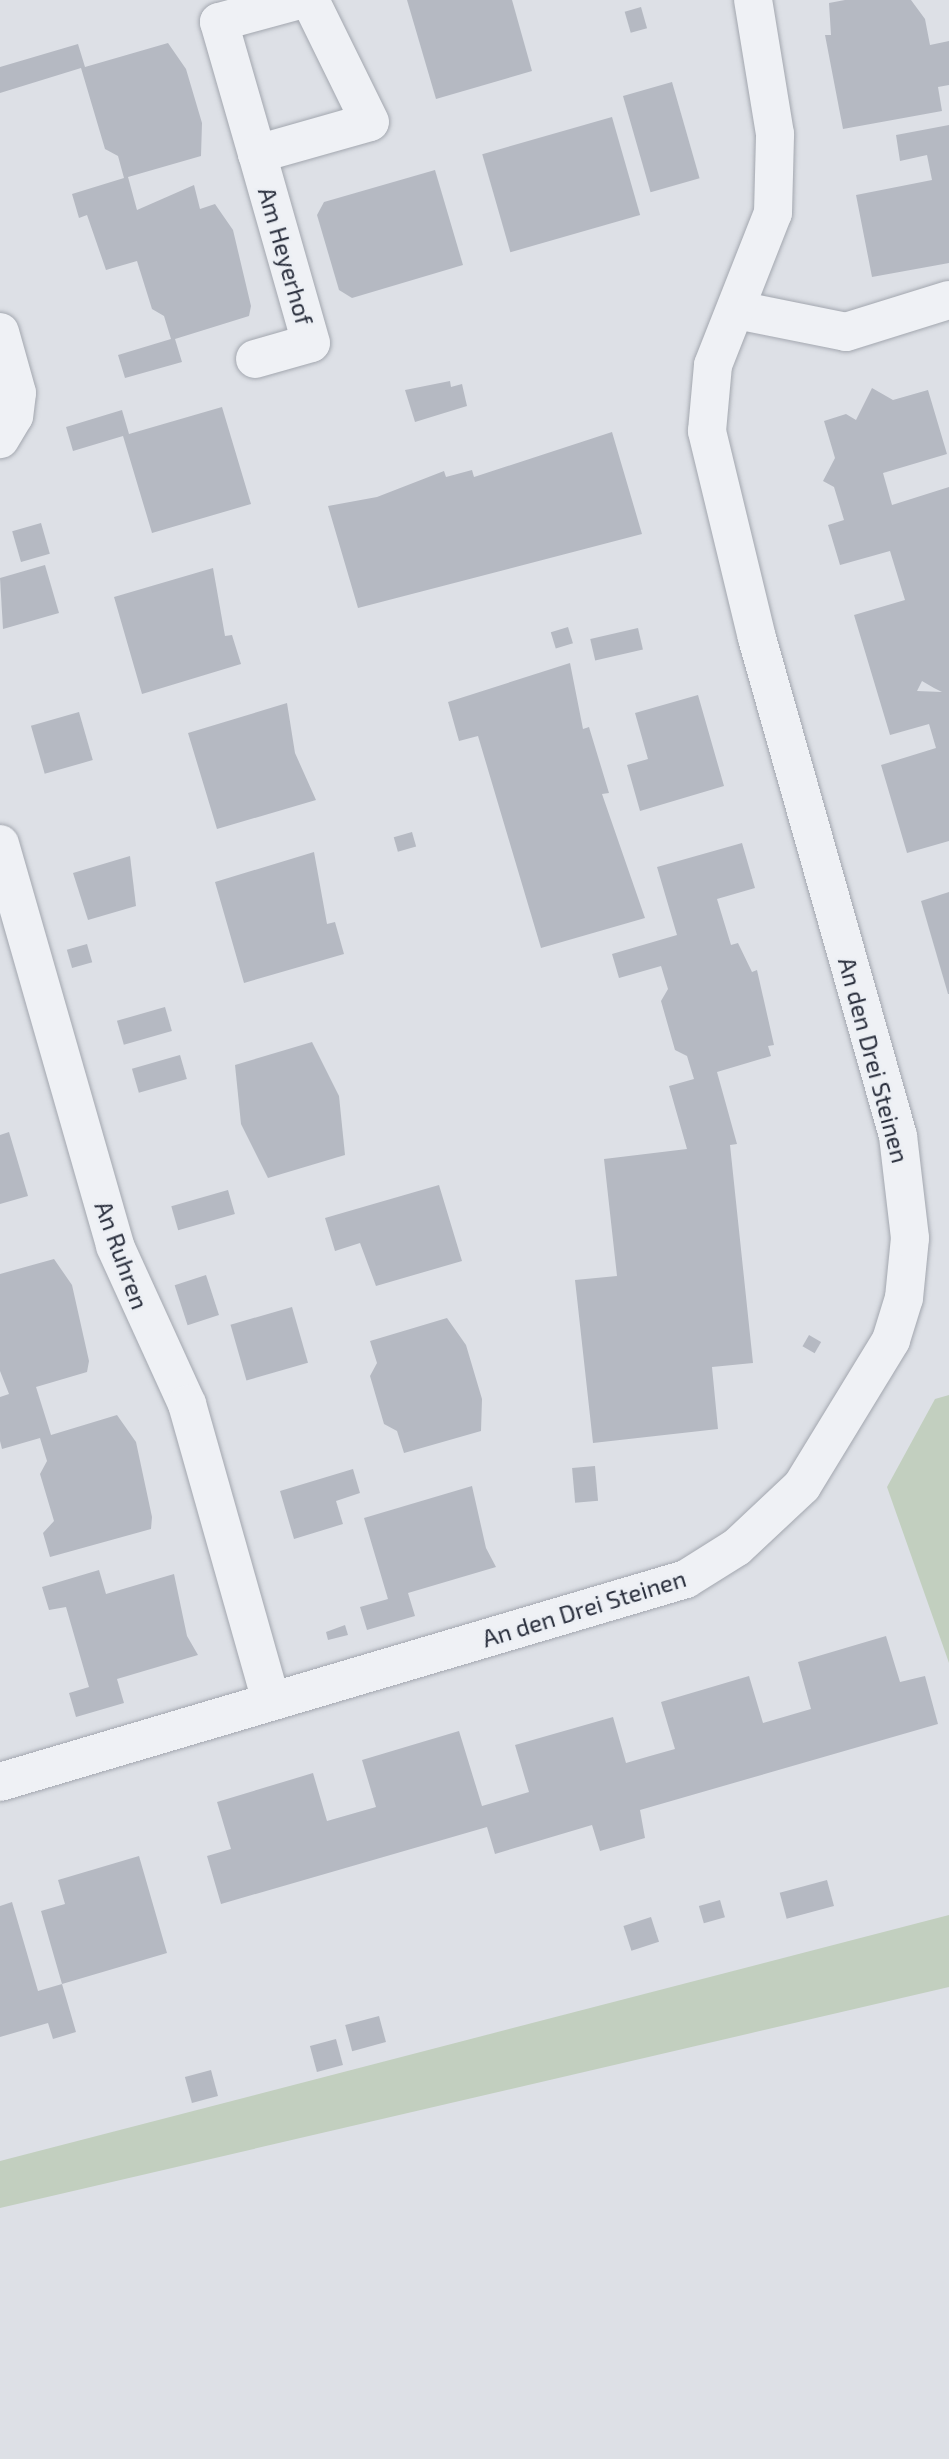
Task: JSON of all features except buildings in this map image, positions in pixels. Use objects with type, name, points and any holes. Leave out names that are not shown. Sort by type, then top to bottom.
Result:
[{"type":"street","name":"Am Heyerhof","points":[[255,359],[311,343],[219,22],[300,0]]},
{"type":"street","name":"Am Heyerhof","points":[[257,155],[370,122],[310,0]]},
{"type":"street","name":"An den Drei Steinen","points":[[0,1782],[673,1583],[713,1565],[760,1529],[820,1462],[898,1320],[910,1238],[898,1136],[710,453],[708,388],[773,213],[777,173],[753,0]]},
{"type":"street","points":[[737,310],[846,332],[949,300]]},
{"type":"street","points":[[0,332],[17,393],[14,416],[0,439]]},
{"type":"street","name":"An Ruhren","points":[[0,844],[115,1246],[187,1404],[271,1700]]},
{"type":"green space","points":[[949,1395],[949,1663],[887,1487],[935,1399]]},
{"type":"green space","points":[[949,1915],[949,1987],[0,2208],[0,2161]]}]
